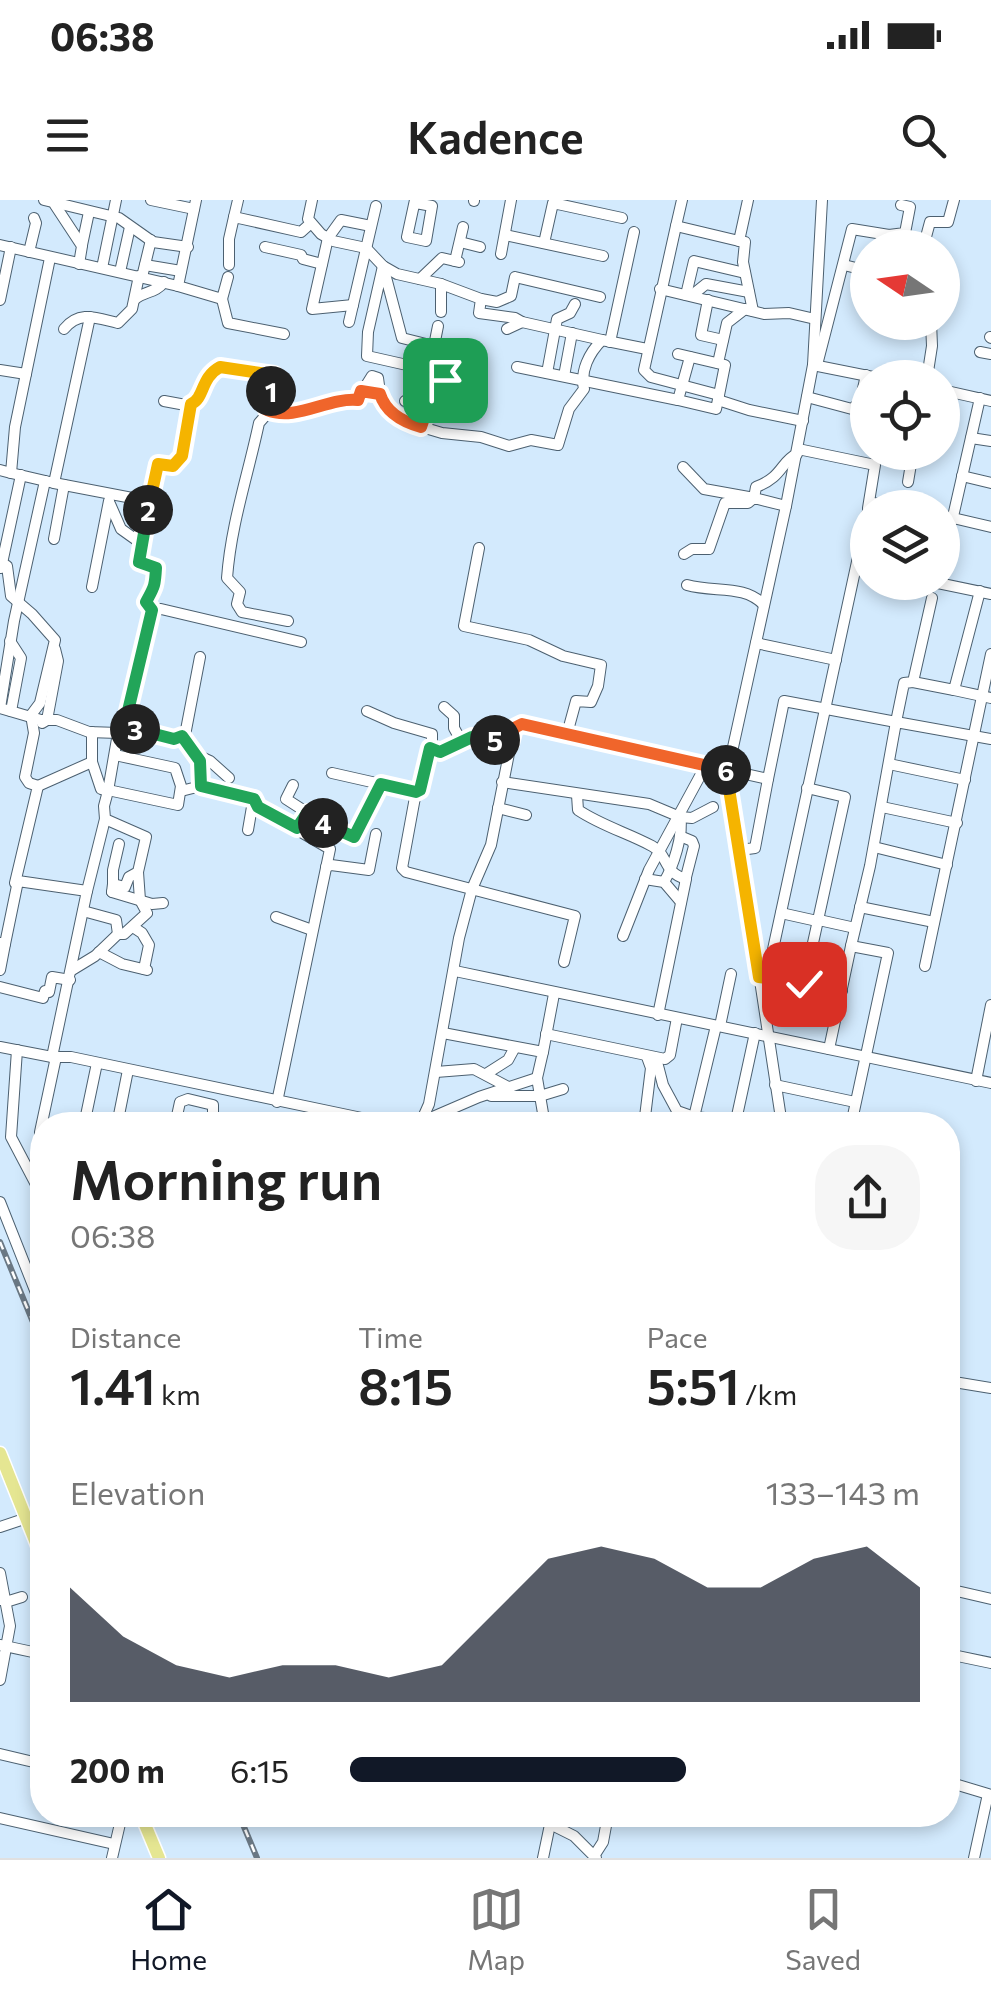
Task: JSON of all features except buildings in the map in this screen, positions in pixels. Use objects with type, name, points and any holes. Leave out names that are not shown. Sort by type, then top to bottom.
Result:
[{"type":"main road","points":[[0,1436],[30,1516]]},
{"type":"main road","points":[[0,1453],[30,1518]]},
{"type":"main road","points":[[148,1827],[161,1854]]},
{"type":"main road","points":[[153,1827],[161,1854]]},
{"type":"street","points":[[102,268],[116,200]]},
{"type":"street","points":[[151,200],[195,204],[178,286]]},
{"type":"street","points":[[238,200],[222,300],[228,322],[284,334]]},
{"type":"street","points":[[310,200],[308,220],[328,238],[366,248],[383,266],[398,274],[497,302],[511,296],[515,276],[600,296]]},
{"type":"street","points":[[502,254],[511,200]]},
{"type":"street","points":[[642,392],[647,349],[682,200]]},
{"type":"street","points":[[738,241],[748,200]]},
{"type":"street","points":[[780,1112],[763,977],[728,770],[813,365],[822,200]]},
{"type":"street","points":[[928,230],[930,222],[950,220],[954,200]]},
{"type":"street","points":[[49,202],[77,205],[113,217],[151,240],[188,247]]},
{"type":"street","points":[[49,202],[82,245]]},
{"type":"street","points":[[349,322],[378,202]]},
{"type":"street","points":[[544,243],[553,203],[622,218]]},
{"type":"street","points":[[902,205],[910,207],[906,230]]},
{"type":"street","points":[[78,264],[89,212]]},
{"type":"street","points":[[234,217],[301,232],[311,222]]},
{"type":"street","points":[[29,252],[34,218]]},
{"type":"street","points":[[353,305],[312,309],[328,238],[341,220],[371,226]]},
{"type":"street","points":[[120,272],[130,226]]},
{"type":"street","points":[[676,226],[745,242],[749,310]]},
{"type":"street","points":[[420,280],[442,258],[457,262],[463,228]]},
{"type":"street","points":[[383,266],[368,332],[366,365],[372,376],[378,378],[381,400],[396,416],[442,433],[480,437],[509,446],[531,440],[558,445],[570,410],[584,389],[582,380],[591,351],[606,341],[634,232]]},
{"type":"street","points":[[505,234],[603,256]]},
{"type":"street","points":[[813,365],[818,361],[832,313],[850,238]]},
{"type":"street","points":[[64,328],[76,316],[118,323],[132,309],[151,240]]},
{"type":"street","points":[[460,242],[480,247]]},
{"type":"street","points":[[0,300],[5,246],[120,272],[181,271]]},
{"type":"street","points":[[265,247],[322,264]]},
{"type":"street","points":[[616,248],[630,250]]},
{"type":"street","points":[[34,733],[47,720],[58,660],[54,643],[32,614],[11,596],[7,566],[2,560],[26,374],[50,258]]},
{"type":"street","points":[[689,296],[694,261],[745,272]]},
{"type":"street","points":[[844,265],[850,266]]},
{"type":"street","points":[[383,266],[402,338],[434,346]]},
{"type":"street","points":[[142,273],[222,300]]},
{"type":"street","points":[[134,300],[156,292],[164,282]]},
{"type":"street","points":[[441,284],[442,312]]},
{"type":"street","points":[[689,296],[706,284],[749,292]]},
{"type":"street","points":[[660,289],[749,310],[814,319]]},
{"type":"street","points":[[481,299],[479,313],[647,349]]},
{"type":"street","points":[[708,300],[701,335],[723,340]]},
{"type":"street","points":[[493,316],[497,302]]},
{"type":"street","points":[[547,373],[558,320],[570,313],[575,304]]},
{"type":"street","points":[[718,363],[728,323],[749,310]]},
{"type":"street","points":[[90,317],[54,483],[18,602],[0,708],[58,720],[92,732],[122,730],[174,739],[182,736]]},
{"type":"street","points":[[506,329],[522,322]]},
{"type":"street","points":[[367,356],[428,370],[438,326]]},
{"type":"street","points":[[564,376],[572,334]]},
{"type":"street","points":[[518,366],[716,409],[725,365],[684,356],[678,400]]},
{"type":"street","points":[[813,365],[850,372]]},
{"type":"street","points":[[152,610],[146,602],[154,593],[156,568],[139,562],[152,502],[152,463],[173,466],[182,456],[191,406],[199,400],[208,374],[220,367],[274,375],[243,499],[234,519],[226,578],[240,592],[237,604],[242,612],[288,621]]},
{"type":"street","points":[[0,370],[26,374]]},
{"type":"street","points":[[646,375],[749,410],[803,420]]},
{"type":"street","points":[[267,410],[282,414],[344,398],[358,400],[372,376]]},
{"type":"street","points":[[421,427],[429,403],[445,380]]},
{"type":"street","points":[[361,391],[380,394]]},
{"type":"street","points":[[957,490],[986,399],[960,394]]},
{"type":"street","points":[[807,398],[850,408]]},
{"type":"street","points":[[164,401],[191,406]]},
{"type":"street","points":[[406,401],[429,403]]},
{"type":"street","points":[[971,438],[991,441]]},
{"type":"street","points":[[754,498],[754,491],[781,473],[797,451]]},
{"type":"street","points":[[797,451],[875,465],[871,490]]},
{"type":"street","points":[[684,467],[704,488],[786,506]]},
{"type":"street","points":[[908,482],[910,470]]},
{"type":"street","points":[[11,473],[109,497],[152,502]]},
{"type":"street","points":[[962,476],[991,483]]},
{"type":"street","points":[[54,483],[54,539]]},
{"type":"street","points":[[765,484],[789,490]]},
{"type":"street","points":[[109,497],[120,530],[142,544]]},
{"type":"street","points":[[92,587],[109,497]]},
{"type":"street","points":[[684,554],[692,549],[709,549],[723,504],[748,503],[754,498]]},
{"type":"street","points":[[960,520],[991,526]]},
{"type":"street","points":[[479,548],[464,626],[529,640],[563,656],[601,665],[591,702],[576,701],[567,734]]},
{"type":"street","points":[[2,560],[28,560]]},
{"type":"street","points":[[687,586],[745,591],[764,605]]},
{"type":"street","points":[[954,690],[985,592],[960,587]]},
{"type":"street","points":[[763,977],[853,600]]},
{"type":"street","points":[[913,682],[932,600]]},
{"type":"street","points":[[152,610],[161,608],[301,642]]},
{"type":"street","points":[[46,1112],[105,818],[104,806],[152,610]]},
{"type":"street","points":[[30,715],[40,703],[54,643]]},
{"type":"street","points":[[756,643],[836,660]]},
{"type":"street","points":[[925,966],[973,736],[986,697],[991,654]]},
{"type":"street","points":[[182,736],[200,656]]},
{"type":"street","points":[[829,1049],[874,847],[904,683],[986,697]]},
{"type":"street","points":[[740,850],[755,848],[784,701],[991,739]]},
{"type":"street","points":[[444,707],[454,716],[454,728],[463,744]]},
{"type":"street","points":[[367,711],[394,724],[432,734],[402,868],[575,916],[564,962]]},
{"type":"street","points":[[30,715],[34,733],[25,777],[29,783],[48,784],[92,762]]},
{"type":"street","points":[[423,1112],[436,1072],[459,938],[468,902],[477,891],[491,844],[514,728],[522,724],[768,779]]},
{"type":"street","points":[[92,732],[92,762],[101,789],[178,805],[181,792],[175,768],[120,753]]},
{"type":"street","points":[[182,736],[198,756],[230,778]]},
{"type":"street","points":[[430,748],[440,752],[472,737],[510,744]]},
{"type":"street","points":[[198,756],[201,786]]},
{"type":"street","points":[[889,764],[965,780]]},
{"type":"street","points":[[624,936],[658,850],[706,765]]},
{"type":"street","points":[[332,773],[416,792]]},
{"type":"street","points":[[502,782],[649,804],[680,817],[692,818],[713,807]]},
{"type":"street","points":[[293,785],[286,799],[354,837],[381,784]]},
{"type":"street","points":[[0,970],[2,944],[38,786]]},
{"type":"street","points":[[181,792],[201,786],[254,799],[258,807],[330,849],[277,1102]]},
{"type":"street","points":[[804,984],[845,797],[807,788]]},
{"type":"street","points":[[577,795],[578,810],[602,826],[658,850],[681,902]]},
{"type":"street","points":[[248,830],[254,799]]},
{"type":"street","points":[[155,817],[158,800]]},
{"type":"street","points":[[882,807],[957,823]]},
{"type":"street","points":[[498,808],[526,815]]},
{"type":"street","points":[[297,828],[307,813]]},
{"type":"street","points":[[667,877],[682,827],[680,817]]},
{"type":"street","points":[[0,987],[43,998],[44,991],[49,992],[52,976],[71,975],[118,934],[134,927],[147,912],[140,900],[138,872],[146,837],[105,818]]},
{"type":"street","points":[[326,867],[369,870],[376,834]]},
{"type":"street","points":[[658,1015],[694,846],[680,836]]},
{"type":"street","points":[[874,847],[947,865]]},
{"type":"street","points":[[96,852],[118,851],[141,859]]},
{"type":"street","points":[[118,851],[112,892],[163,903]]},
{"type":"street","points":[[114,884],[124,887],[129,877],[138,872]]},
{"type":"street","points":[[646,878],[685,881]]},
{"type":"street","points":[[16,883],[22,880],[87,892]]},
{"type":"street","points":[[860,907],[934,922]]},
{"type":"street","points":[[83,912],[116,920],[118,934]]},
{"type":"street","points":[[780,914],[855,928]]},
{"type":"street","points":[[276,917],[312,930]]},
{"type":"street","points":[[100,952],[122,964],[146,970],[149,946],[134,927]]},
{"type":"street","points":[[851,946],[888,953],[853,1112]]},
{"type":"street","points":[[455,972],[991,1083]]},
{"type":"street","points":[[695,1112],[730,974]]},
{"type":"street","points":[[763,977],[842,991]]},
{"type":"street","points":[[543,1112],[536,1078],[554,994]]},
{"type":"street","points":[[976,1081],[991,1005]]},
{"type":"street","points":[[546,1034],[668,1058],[677,1018]]},
{"type":"street","points":[[443,1033],[542,1052]]},
{"type":"street","points":[[738,1112],[755,1033]]},
{"type":"street","points":[[0,1047],[97,1063],[328,1112]]},
{"type":"street","points":[[486,1074],[508,1060],[514,1049]]},
{"type":"street","points":[[17,1050],[6,1130],[30,1174]]},
{"type":"street","points":[[651,1057],[680,1112]]},
{"type":"street","points":[[646,1112],[651,1057]]},
{"type":"street","points":[[87,1112],[97,1063]]},
{"type":"street","points":[[436,1072],[474,1069],[510,1088]]},
{"type":"street","points":[[120,1112],[128,1070]]},
{"type":"street","points":[[454,1112],[536,1078]]},
{"type":"street","points":[[775,1085],[855,1102]]},
{"type":"street","points":[[485,1096],[540,1096],[563,1088]]},
{"type":"street","points":[[178,1112],[180,1102],[188,1099],[214,1106],[214,1112]]},
{"type":"street","points":[[0,1202],[30,1278]]},
{"type":"street","points":[[960,1383],[991,1388]]},
{"type":"street","points":[[0,1527],[30,1529]]},
{"type":"street","points":[[0,1573],[10,1632],[4,1646],[0,1680]]},
{"type":"street","points":[[960,1592],[991,1598]]},
{"type":"street","points":[[4,1600],[22,1597]]},
{"type":"street","points":[[4,1646],[30,1651]]},
{"type":"street","points":[[960,1657],[991,1663]]},
{"type":"street","points":[[0,1754],[30,1761]]},
{"type":"street","points":[[960,1786],[988,1794],[974,1858]]},
{"type":"street","points":[[0,1818],[30,1825]]},
{"type":"street","points":[[39,1827],[114,1844]]},
{"type":"street","points":[[112,1858],[119,1827]]},
{"type":"street","points":[[543,1858],[550,1827]]},
{"type":"street","points":[[561,1827],[595,1857],[606,1827]]},
{"type":"railway","points":[[0,1242],[30,1315]]},
{"type":"railway","points":[[244,1827],[257,1858]]},
{"type":"route","points":[[445,380],[429,403],[421,427],[396,416],[380,394],[361,391],[358,400],[344,398],[277,414],[267,410],[274,375],[220,367],[208,374],[199,400],[191,404],[182,456],[173,466],[158,464],[139,558],[139,562],[154,564],[156,585],[146,602],[152,610],[126,727],[174,739],[182,736],[197,753],[201,786],[254,799],[258,807],[297,828],[307,813],[354,837],[381,784],[420,790],[430,748],[440,752],[472,737],[510,744],[514,728],[522,724],[728,770],[759,977],[804,984]]}]
